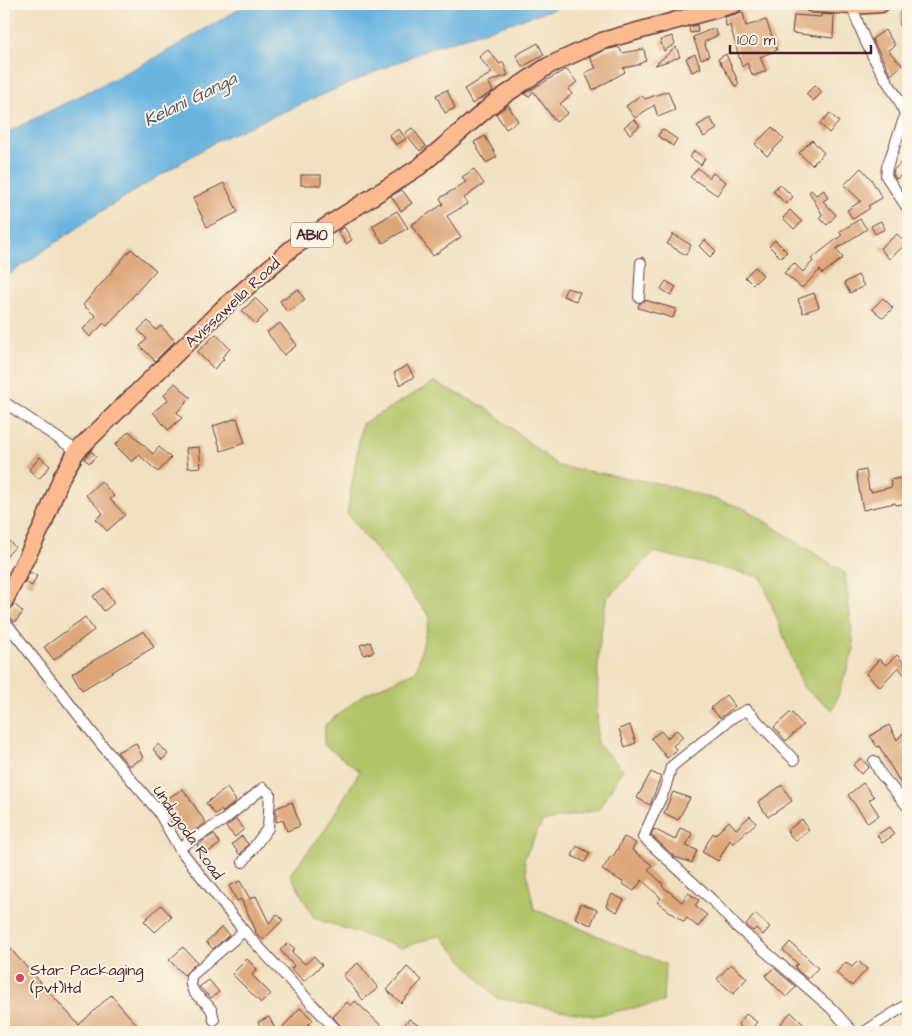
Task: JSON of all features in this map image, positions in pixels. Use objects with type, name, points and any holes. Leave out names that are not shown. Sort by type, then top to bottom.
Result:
[{"type":"main road","name":"Avissawella Road","points":[[5,598],[43,525],[62,476],[77,451],[222,309],[292,248],[419,168],[496,102],[548,66],[602,41],[735,4]]},
{"type":"main road","points":[[812,4],[852,6],[881,4]]},
{"type":"street","points":[[852,6],[860,32],[884,77],[903,107],[905,116],[886,167],[886,176],[908,209]]},
{"type":"street","points":[[638,297],[641,263]]},
{"type":"street","points":[[4,402],[77,451]]},
{"type":"street","name":"Undugoda Road","points":[[4,620],[101,744],[158,811],[179,848],[244,931],[335,1031]]},
{"type":"street","points":[[794,760],[747,710],[740,713],[671,767],[665,789],[643,837],[711,899],[737,927],[830,1008],[853,1032]]},
{"type":"street","points":[[874,761],[880,773],[908,806]]},
{"type":"street","points":[[179,848],[224,820],[263,788],[270,794],[268,828],[243,862]]},
{"type":"street","points":[[214,1020],[212,1010],[196,996],[190,984],[191,976],[244,931]]},
{"type":"street","points":[[864,1032],[908,1004]]},
{"type":"green space","points":[[434,382],[487,408],[558,466],[662,484],[744,508],[845,573],[854,649],[833,710],[803,687],[761,577],[654,552],[606,599],[598,656],[597,743],[623,769],[598,810],[542,822],[524,859],[534,909],[665,964],[663,1002],[593,1016],[496,998],[440,935],[402,948],[314,918],[290,874],[324,831],[360,771],[324,745],[325,725],[363,695],[416,671],[430,617],[347,514],[362,424]]},
{"type":"water","name":"Kelani Ganga","points":[[248,4],[570,4],[431,48],[218,140],[97,214],[4,278],[4,134],[157,57]]},
{"type":"building","points":[[901,11],[908,11],[908,26],[900,26]]},
{"type":"building","points":[[743,12],[746,26],[766,20],[777,50],[760,57],[766,71],[753,76],[747,63],[742,67],[730,25],[726,26],[725,17]]},
{"type":"building","points":[[821,14],[834,15],[833,38],[792,33],[794,15],[821,17]]},
{"type":"building","points":[[697,25],[698,32],[690,33],[689,27]]},
{"type":"building","points":[[714,28],[718,35],[704,42],[709,56],[701,59],[693,37]]},
{"type":"building","points":[[885,30],[895,45],[888,50],[902,65],[891,75],[872,39]]},
{"type":"building","points":[[672,36],[675,44],[664,51],[660,40]]},
{"type":"building","points":[[538,43],[544,55],[522,67],[516,55]]},
{"type":"building","points":[[619,47],[622,53],[644,49],[646,60],[638,65],[623,68],[625,72],[593,90],[585,73],[596,68],[590,58],[605,50]]},
{"type":"building","points":[[676,47],[680,57],[655,65]]},
{"type":"building","points":[[488,50],[500,64],[503,62],[508,75],[488,82],[493,91],[472,104],[464,89],[492,73],[479,57]]},
{"type":"building","points":[[695,54],[701,68],[692,72],[686,58]]},
{"type":"building","points":[[726,54],[739,84],[735,86],[718,59]]},
{"type":"building","points":[[566,69],[577,82],[568,89],[572,94],[560,104],[568,113],[556,122],[533,91],[529,97],[524,94]]},
{"type":"building","points":[[815,85],[822,92],[813,101],[806,94]]},
{"type":"building","points":[[447,90],[455,108],[445,113],[436,95]]},
{"type":"building","points":[[668,91],[675,110],[658,117],[654,105],[635,118],[626,106],[641,95],[645,99]]},
{"type":"building","points":[[508,105],[518,121],[506,129],[496,114]]},
{"type":"building","points":[[830,113],[839,122],[829,133],[820,124]]},
{"type":"building","points":[[710,118],[717,129],[704,137],[697,126]]},
{"type":"building","points":[[634,119],[640,126],[630,134],[624,127]]},
{"type":"building","points":[[772,127],[784,139],[767,156],[755,144]]},
{"type":"building","points":[[412,128],[426,146],[420,151],[405,133]]},
{"type":"building","points":[[399,129],[406,139],[396,145],[389,135]]},
{"type":"building","points":[[662,129],[677,139],[673,146],[658,136]]},
{"type":"building","points":[[485,136],[497,157],[486,163],[474,142]]},
{"type":"building","points":[[812,140],[824,153],[812,165],[799,153]]},
{"type":"building","points":[[694,151],[705,158],[701,165],[690,157]]},
{"type":"building","points":[[901,163],[906,172],[896,179],[893,174],[894,169]]},
{"type":"building","points":[[698,168],[709,178],[713,173],[726,182],[717,195],[690,177]]},
{"type":"building","points":[[861,168],[871,179],[882,198],[868,206],[870,208],[853,219],[847,210],[861,201],[844,185]]},
{"type":"building","points":[[474,169],[484,184],[464,198],[467,204],[447,216],[461,237],[433,256],[411,225],[443,204],[440,198],[466,182],[462,177]]},
{"type":"building","points":[[301,175],[321,175],[321,185],[301,185]]},
{"type":"building","points":[[224,183],[238,212],[207,227],[193,198]]},
{"type":"building","points":[[780,184],[793,197],[786,204],[773,191]]},
{"type":"building","points":[[402,190],[412,203],[401,211],[391,196]]},
{"type":"building","points":[[811,190],[816,195],[824,190],[828,198],[823,201],[836,215],[827,225],[819,218],[822,214],[809,192]]},
{"type":"building","points":[[790,210],[802,222],[794,229],[783,218]]},
{"type":"building","points":[[397,211],[408,228],[383,243],[372,226]]},
{"type":"building","points":[[860,219],[867,229],[836,249],[843,258],[822,274],[820,270],[802,288],[784,273],[794,263],[803,272],[813,261],[811,259],[842,235],[839,232]]},
{"type":"building","points":[[881,221],[885,229],[875,234],[871,226]]},
{"type":"building","points":[[344,227],[352,240],[346,244],[338,231]]},
{"type":"building","points":[[673,234],[691,245],[686,255],[667,244]]},
{"type":"building","points":[[897,234],[906,244],[889,259],[880,248]]},
{"type":"building","points":[[705,240],[716,251],[710,257],[699,246]]},
{"type":"building","points":[[775,240],[787,252],[781,258],[769,246]]},
{"type":"building","points":[[131,249],[156,270],[107,326],[104,323],[90,337],[83,329],[96,316],[83,305]]},
{"type":"building","points":[[755,267],[763,275],[753,285],[745,277]]},
{"type":"building","points":[[858,275],[864,286],[850,293],[844,283]]},
{"type":"building","points":[[666,281],[676,287],[671,295],[661,289]]},
{"type":"building","points":[[567,288],[580,292],[576,301],[563,296]]},
{"type":"building","points":[[298,289],[305,300],[287,312],[280,301]]},
{"type":"building","points":[[814,293],[819,307],[803,313],[798,299]]},
{"type":"building","points":[[255,298],[268,311],[256,324],[242,311]]},
{"type":"building","points":[[883,298],[893,308],[883,318],[872,309]]},
{"type":"building","points":[[645,300],[676,309],[673,318],[638,308],[639,304]]},
{"type":"building","points":[[148,321],[156,330],[161,326],[175,341],[155,361],[140,346],[147,339],[138,330]]},
{"type":"building","points":[[280,323],[297,345],[284,355],[267,332]]},
{"type":"building","points":[[216,334],[230,349],[222,357],[224,359],[214,369],[197,352]]},
{"type":"building","points":[[407,365],[414,377],[400,385],[394,373]]},
{"type":"building","points":[[175,383],[191,398],[177,412],[182,418],[168,430],[153,412],[168,400],[164,395]]},
{"type":"building","points":[[237,418],[245,443],[221,451],[213,426]]},
{"type":"building","points":[[129,431],[153,454],[159,447],[171,458],[158,472],[139,455],[132,462],[115,445]]},
{"type":"building","points":[[199,447],[201,467],[188,468],[186,448]]},
{"type":"building","points":[[91,451],[96,456],[90,463],[84,459]]},
{"type":"building","points":[[40,457],[50,466],[39,479],[29,470]]},
{"type":"building","points":[[866,470],[869,490],[871,492],[892,487],[890,480],[906,477],[908,503],[896,505],[895,503],[863,510],[856,472]]},
{"type":"building","points":[[101,481],[114,496],[110,499],[125,515],[107,531],[96,519],[103,513],[86,495]]},
{"type":"building","points":[[7,539],[15,547],[4,559],[4,543]]},
{"type":"building","points":[[30,572],[37,576],[32,586],[25,582]]},
{"type":"building","points":[[104,588],[114,603],[104,611],[93,596]]},
{"type":"building","points":[[14,604],[23,612],[15,622],[4,612],[10,610]]},
{"type":"building","points":[[85,617],[94,630],[54,660],[44,647]]},
{"type":"building","points":[[144,631],[154,647],[82,690],[72,673]]},
{"type":"building","points":[[370,642],[374,652],[364,655],[360,645]]},
{"type":"building","points":[[897,655],[908,668],[908,679],[898,667],[880,687],[866,674],[879,659],[886,665]]},
{"type":"building","points":[[726,695],[735,706],[720,718],[711,708]]},
{"type":"building","points":[[791,712],[803,725],[786,741],[774,727]]},
{"type":"building","points":[[630,725],[636,743],[625,747],[619,729]]},
{"type":"building","points":[[889,725],[897,740],[908,728],[908,742],[902,748],[908,759],[908,796],[879,746],[877,747],[870,736]]},
{"type":"building","points":[[677,730],[683,737],[673,746],[677,750],[667,758],[651,738],[661,731],[667,738]]},
{"type":"building","points":[[136,743],[143,758],[129,766],[117,752]]},
{"type":"building","points":[[159,744],[168,754],[162,760],[153,749]]},
{"type":"building","points":[[861,758],[869,767],[861,774],[853,765]]},
{"type":"building","points":[[651,772],[661,777],[650,805],[637,798]]},
{"type":"building","points":[[863,783],[874,797],[869,800],[879,815],[868,823],[848,795]]},
{"type":"building","points":[[782,785],[792,801],[768,817],[758,802]]},
{"type":"building","points":[[227,788],[236,801],[223,812],[221,810],[215,814],[206,803]]},
{"type":"building","points":[[183,789],[206,823],[187,835],[173,811],[171,813],[163,801]]},
{"type":"building","points":[[673,792],[690,798],[678,820],[664,813]]},
{"type":"building","points":[[292,802],[300,826],[287,831],[283,820],[276,822],[276,808]]},
{"type":"building","points":[[750,816],[756,823],[733,844],[730,840],[718,861],[702,852],[713,833],[715,835],[729,821],[736,829]]},
{"type":"building","points":[[236,819],[244,829],[235,837],[226,827]]},
{"type":"building","points":[[802,819],[809,830],[795,841],[787,831]]},
{"type":"building","points":[[889,827],[894,835],[882,843],[877,835]]},
{"type":"building","points":[[680,828],[692,833],[686,846],[697,850],[692,863],[675,857],[651,835],[654,829],[675,840]]},
{"type":"building","points":[[214,834],[220,844],[204,855],[197,845]]},
{"type":"building","points":[[242,836],[248,844],[240,855],[232,844]]},
{"type":"building","points":[[624,837],[636,843],[632,850],[652,865],[648,870],[663,884],[662,886],[682,902],[688,893],[699,900],[695,906],[707,915],[698,927],[687,918],[684,922],[657,902],[661,898],[642,880],[634,891],[602,870],[611,856],[613,857]]},
{"type":"building","points":[[577,846],[590,853],[585,862],[572,856]]},
{"type":"building","points":[[240,881],[250,899],[256,896],[269,923],[277,914],[283,920],[263,940],[255,932],[241,899],[237,901],[229,886]]},
{"type":"building","points":[[612,894],[624,900],[617,912],[606,906]]},
{"type":"building","points":[[581,903],[597,910],[591,925],[575,918]]},
{"type":"building","points":[[161,905],[172,917],[155,932],[144,921]]},
{"type":"building","points":[[755,914],[770,927],[763,935],[756,928],[753,931],[746,925]]},
{"type":"building","points":[[222,927],[229,935],[213,949],[206,942]]},
{"type":"building","name":"Star Packaging (pvt)ltd","points":[[4,942],[79,1025],[111,995],[143,1032],[4,1032]]},
{"type":"building","points":[[790,942],[818,968],[808,979],[797,970],[795,966],[798,964],[783,950]]},
{"type":"building","points":[[288,943],[295,949],[292,952],[305,964],[314,956],[322,965],[304,981],[291,969],[294,966],[280,950]]},
{"type":"building","points":[[183,947],[197,962],[184,975],[169,960]]},
{"type":"building","points":[[247,959],[257,969],[252,975],[271,994],[261,1003],[232,974]]},
{"type":"building","points":[[858,961],[867,969],[852,986],[836,973],[846,962],[852,967]]},
{"type":"building","points":[[358,963],[378,988],[363,1000],[343,975]]},
{"type":"building","points":[[731,964],[747,978],[733,994],[717,979]]},
{"type":"building","points":[[407,967],[422,980],[401,1003],[387,990]]},
{"type":"building","points":[[774,968],[796,987],[786,997],[765,976]]},
{"type":"building","points":[[209,980],[219,992],[211,998],[199,987]]},
{"type":"building","points":[[355,1001],[388,1032],[348,1032],[344,1029],[333,1017],[347,1002],[351,1006]]},
{"type":"building","points":[[300,1008],[313,1020],[308,1025],[316,1032],[284,1032],[281,1029]]},
{"type":"building","points":[[791,1012],[805,1026],[799,1032],[791,1032],[781,1023]]},
{"type":"building","points":[[746,1014],[757,1022],[749,1032],[738,1025]]},
{"type":"building","points":[[269,1017],[277,1032],[263,1032],[258,1022]]},
{"type":"building","points":[[409,1019],[418,1025],[412,1032],[399,1032]]},
{"type":"place","name":"Star Packaging (pvt)ltd","points":[[20,978]]}]
